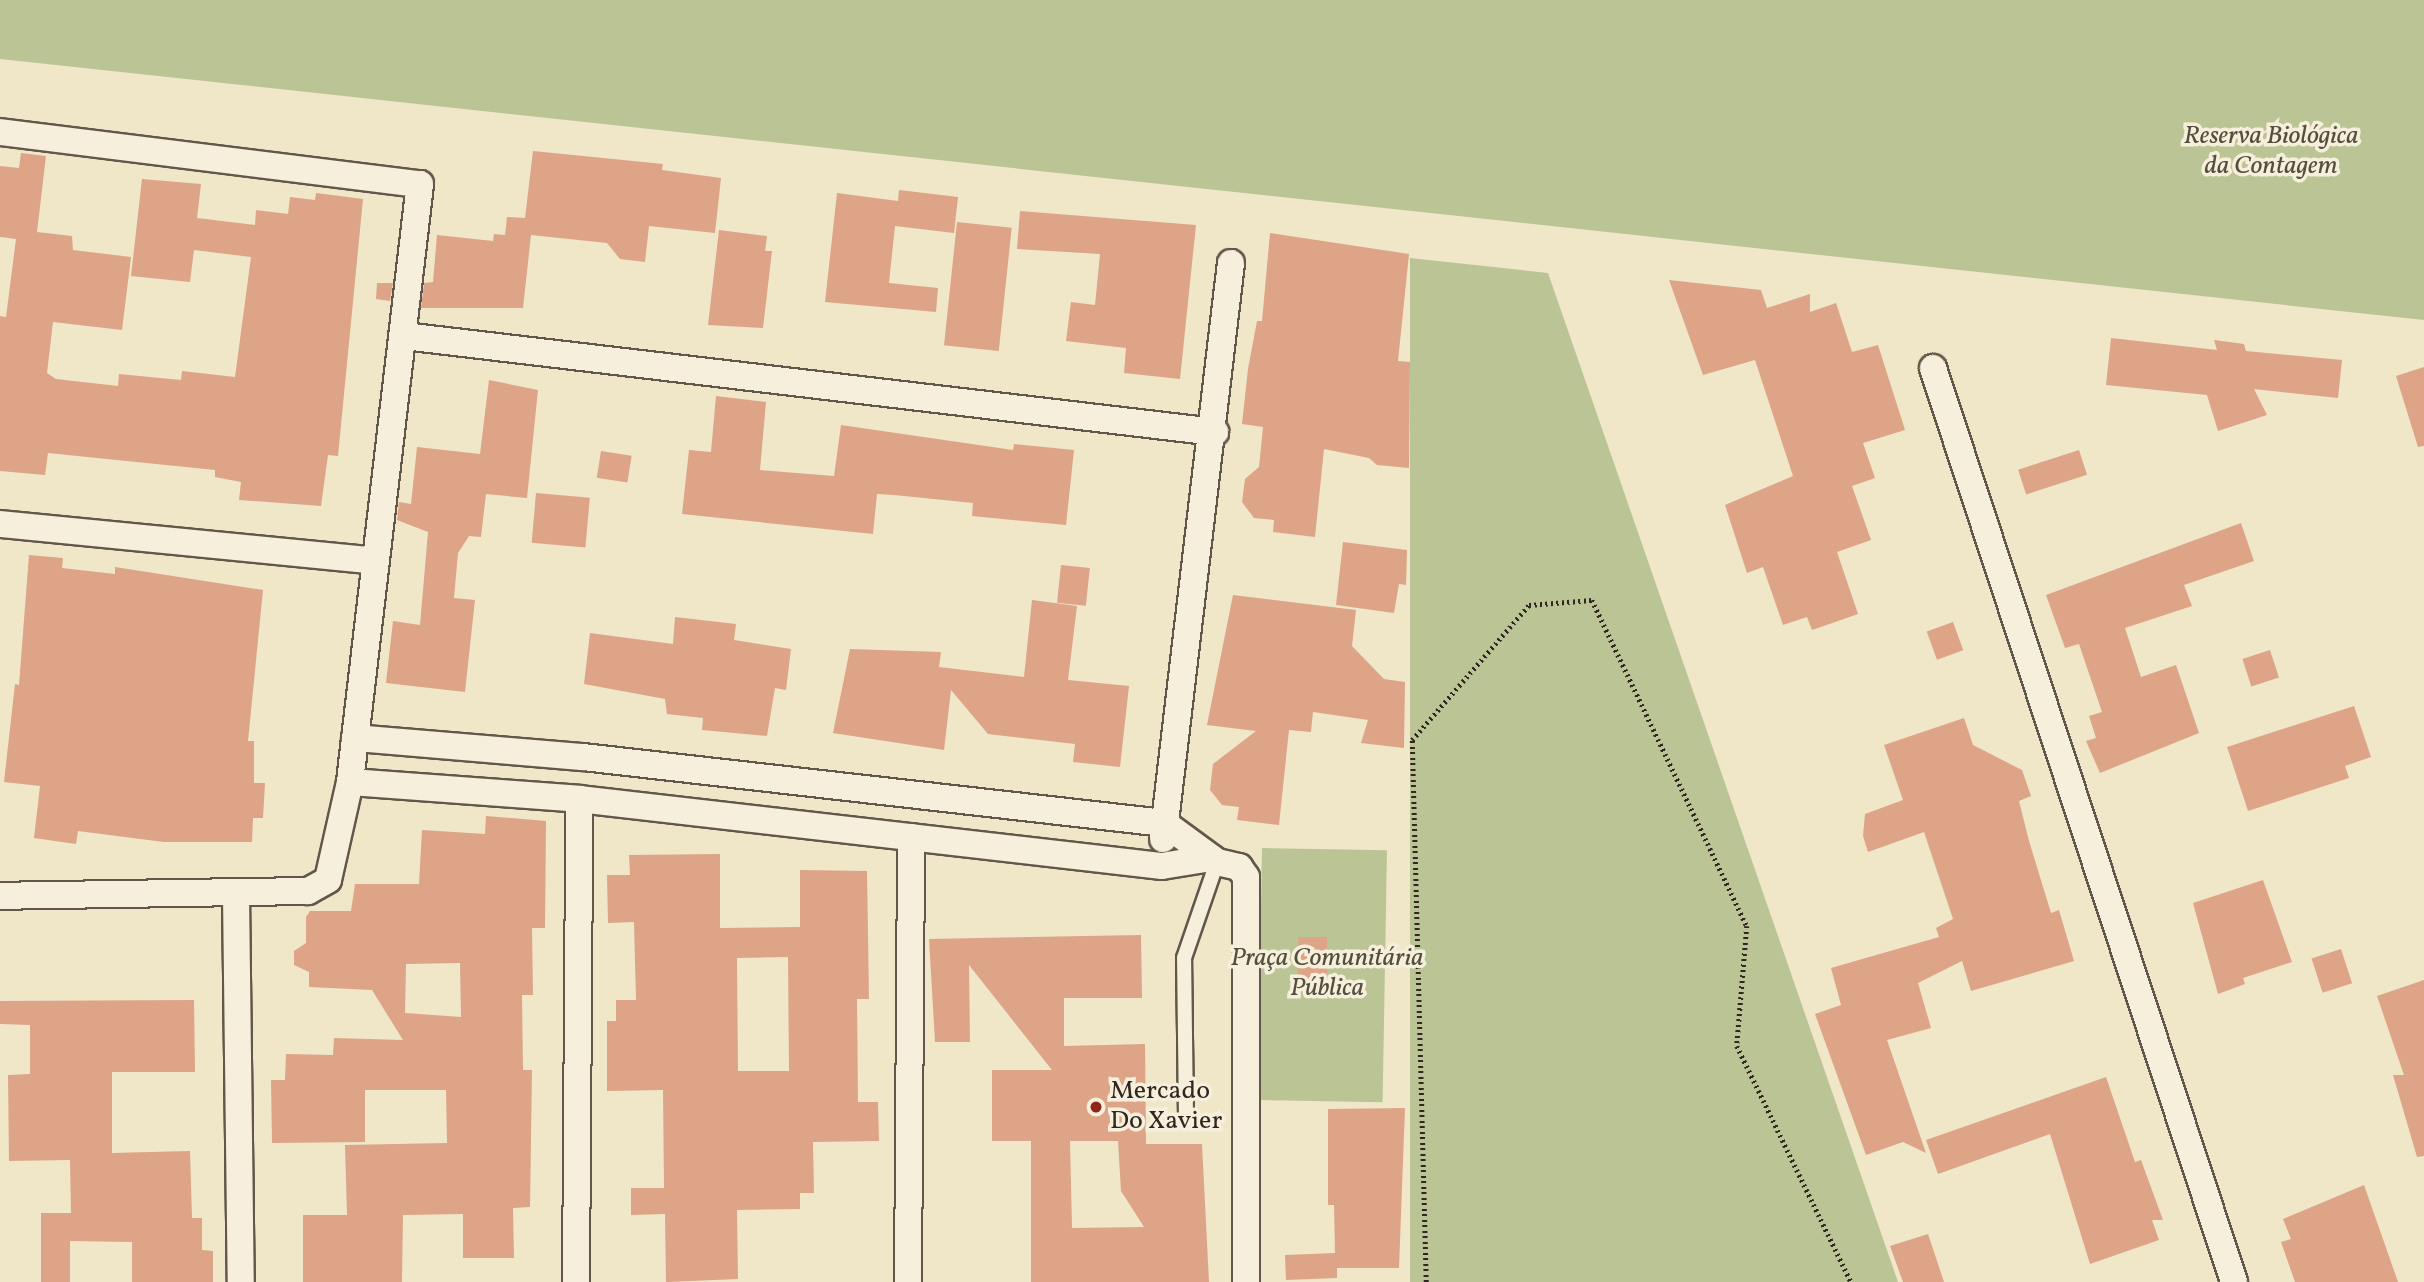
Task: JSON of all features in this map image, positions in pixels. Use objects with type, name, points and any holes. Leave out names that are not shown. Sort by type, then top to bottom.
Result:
[{"type":"street","points":[[0,132],[420,184],[350,782],[328,880],[308,891],[0,896]]},
{"type":"street","points":[[1162,866],[1164,823],[1215,432],[1231,263]]},
{"type":"street","points":[[404,336],[1215,432]]},
{"type":"street","points":[[1933,368],[2234,1282]]},
{"type":"street","points":[[0,524],[375,561]]},
{"type":"street","points":[[355,738],[711,771],[1164,823],[1214,860],[1239,867],[1246,877],[1246,1282]]},
{"type":"street","points":[[708,814],[711,771]]},
{"type":"street","points":[[350,782],[579,799],[1162,866],[1214,860]]},
{"type":"street","points":[[576,1282],[579,799]]},
{"type":"street","points":[[908,1282],[911,837]]},
{"type":"street","points":[[236,894],[241,1282]]},
{"type":"lane","points":[[1186,1116],[1185,958],[1214,860]]},
{"type":"path","points":[[1426,1282],[1412,740],[1529,605],[1592,600],[1747,926],[1737,1046],[1851,1282]]},
{"type":"green space","name":"Reserva Biológica da Contagem","points":[[0,0],[2424,0],[2424,320],[0,59]]},
{"type":"green space","points":[[1410,258],[1548,273],[1898,1282],[1410,1282]]},
{"type":"green space","name":"Praça Comunitária Pública","points":[[1262,848],[1387,850],[1383,1102],[1258,1100]]},
{"type":"building","points":[[533,151],[663,164],[662,170],[721,178],[715,233],[649,226],[645,262],[620,259],[607,243],[531,235],[523,308],[421,308],[424,283],[433,282],[437,235],[493,241],[494,234],[505,235],[507,217],[525,218]]},
{"type":"building","points":[[21,153],[46,156],[37,232],[72,236],[73,250],[131,257],[122,330],[53,322],[47,373],[56,379],[118,386],[119,374],[181,380],[182,371],[235,377],[251,257],[194,250],[190,282],[131,276],[142,179],[201,184],[197,218],[255,225],[256,210],[288,214],[290,197],[315,200],[316,193],[363,199],[338,456],[328,455],[321,506],[239,500],[241,482],[215,477],[215,470],[48,453],[45,475],[0,471],[0,316],[6,317],[16,239],[0,237],[0,166],[19,168]]},
{"type":"building","points":[[899,190],[958,197],[954,233],[895,226],[889,283],[938,288],[936,312],[825,302],[837,193],[898,201]]},
{"type":"building","points":[[1020,211],[1196,225],[1180,379],[1124,373],[1126,348],[1066,341],[1071,302],[1095,305],[1100,254],[1017,249]]},
{"type":"building","points":[[957,222],[1012,228],[999,351],[944,345]]},
{"type":"building","points":[[719,230],[767,236],[765,251],[772,251],[763,328],[708,325]]},
{"type":"building","points":[[1270,233],[1409,254],[1398,361],[1410,362],[1409,468],[1377,465],[1369,458],[1324,449],[1315,537],[1273,532],[1274,520],[1254,518],[1242,502],[1245,479],[1259,467],[1263,427],[1242,424],[1257,321],[1262,321]]},
{"type":"building","points":[[1669,280],[1761,290],[1767,308],[1810,294],[1810,312],[1836,303],[1852,352],[1878,345],[1905,430],[1863,443],[1875,478],[1852,486],[1871,540],[1837,552],[1858,614],[1812,630],[1807,617],[1783,625],[1763,567],[1747,573],[1725,505],[1793,476],[1755,360],[1703,375]]},
{"type":"building","points":[[377,283],[393,283],[390,301],[376,299]]},
{"type":"building","points":[[2111,338],[2217,350],[2214,340],[2244,344],[2246,351],[2342,360],[2338,398],[2254,389],[2267,415],[2218,431],[2207,395],[2106,385]]},
{"type":"building","points":[[2424,367],[2424,446],[2418,447],[2396,376]]},
{"type":"building","points":[[489,380],[538,390],[527,498],[486,494],[481,537],[469,536],[458,553],[454,598],[475,600],[465,692],[386,683],[393,621],[420,625],[428,532],[397,520],[399,502],[411,504],[417,447],[480,454]]},
{"type":"building","points":[[716,396],[766,402],[760,470],[834,476],[841,425],[1013,450],[1014,444],[1074,450],[1066,525],[972,516],[973,503],[877,494],[873,534],[682,514],[689,450],[711,452]]},
{"type":"building","points":[[2079,450],[2087,475],[2026,495],[2018,470]]},
{"type":"building","points":[[601,451],[632,456],[627,483],[597,478]]},
{"type":"building","points":[[536,493],[590,498],[585,548],[532,543]]},
{"type":"building","points":[[2241,523],[2254,561],[2184,585],[2192,606],[2125,628],[2141,677],[2176,665],[2199,733],[2100,773],[2086,741],[2096,738],[2089,716],[2102,712],[2079,644],[2065,648],[2046,595]]},
{"type":"building","points":[[1343,542],[1407,550],[1406,585],[1399,584],[1394,613],[1336,605]]},
{"type":"building","points":[[29,555],[63,558],[62,568],[115,574],[115,567],[263,590],[248,741],[254,741],[254,783],[265,783],[263,818],[253,818],[252,842],[164,842],[78,831],[76,844],[34,838],[40,786],[4,782],[15,684],[19,685]]},
{"type":"building","points":[[1061,565],[1090,568],[1086,606],[1057,603]]},
{"type":"building","points":[[1233,595],[1356,610],[1352,646],[1384,679],[1405,682],[1404,748],[1361,743],[1368,720],[1313,712],[1311,732],[1289,730],[1279,825],[1237,820],[1239,807],[1222,805],[1210,790],[1213,764],[1256,731],[1207,725]]},
{"type":"building","points":[[1032,600],[1077,606],[1068,680],[1129,686],[1120,767],[1073,762],[1075,744],[988,734],[951,690],[944,750],[833,733],[850,649],[941,652],[939,667],[1024,677]]},
{"type":"building","points":[[675,617],[736,624],[734,640],[791,649],[786,690],[775,688],[767,736],[702,730],[703,718],[667,714],[665,699],[584,684],[590,633],[673,644]]},
{"type":"building","points":[[1953,622],[1963,650],[1937,660],[1927,632]]},
{"type":"building","points":[[2270,650],[2279,678],[2251,687],[2242,659]]},
{"type":"building","points":[[2354,706],[2371,757],[2345,766],[2349,778],[2248,811],[2227,747]]},
{"type":"building","points":[[1964,718],[1973,745],[2022,770],[2031,796],[2019,801],[2029,841],[2051,913],[2059,910],[2074,961],[1971,991],[1962,961],[1918,983],[1931,1028],[1887,1040],[1926,1153],[1903,1142],[1866,1155],[1815,1014],[1841,1005],[1831,968],[1939,937],[1936,928],[1953,919],[1924,832],[1868,852],[1863,836],[1865,814],[1903,800],[1884,745]]},
{"type":"building","points":[[486,816],[546,821],[545,928],[532,928],[533,995],[522,995],[523,1070],[532,1070],[530,1207],[513,1208],[514,1258],[463,1258],[463,1214],[403,1215],[402,1282],[303,1282],[303,1215],[347,1215],[345,1145],[447,1143],[446,1090],[365,1090],[365,1142],[272,1143],[271,1080],[285,1080],[286,1054],[333,1055],[334,1038],[403,1040],[372,990],[309,987],[309,972],[294,965],[294,951],[306,943],[306,917],[310,911],[351,911],[355,884],[419,884],[422,830],[485,834]],"holes":[[[460,963],[461,1017],[405,1013],[406,964]]]},
{"type":"building","points":[[720,854],[720,928],[800,927],[800,870],[867,871],[869,999],[857,999],[858,1102],[878,1102],[879,1141],[813,1142],[814,1193],[800,1193],[800,1209],[737,1210],[738,1279],[666,1282],[665,1214],[631,1215],[631,1188],[664,1188],[663,1090],[607,1091],[607,1021],[616,1021],[616,1000],[636,1000],[634,922],[608,923],[607,875],[630,875],[629,855]],"holes":[[[788,957],[789,1071],[738,1071],[737,958]]]},
{"type":"building","points":[[2263,880],[2292,962],[2243,978],[2245,984],[2218,994],[2193,903]]},
{"type":"building","points":[[1141,935],[1142,998],[1064,998],[1064,1046],[1145,1044],[1146,1144],[1202,1144],[1209,1282],[1031,1282],[1031,1141],[992,1141],[992,1070],[1052,1070],[969,965],[970,1042],[935,1042],[929,939]],"holes":[[[1070,1141],[1118,1141],[1121,1191],[1144,1227],[1072,1228]]]},
{"type":"building","points":[[1298,937],[1327,937],[1327,984],[1298,984]]},
{"type":"building","points":[[2341,949],[2352,983],[2323,993],[2312,959]]},
{"type":"building","points":[[2424,980],[2424,1156],[2417,1157],[2393,1075],[2404,1075],[2377,996]]},
{"type":"building","points":[[194,1000],[195,1072],[112,1072],[112,1153],[190,1151],[192,1218],[202,1218],[202,1250],[213,1251],[213,1282],[132,1282],[132,1242],[70,1241],[70,1282],[41,1282],[41,1213],[71,1213],[70,1160],[9,1161],[8,1075],[30,1074],[30,1025],[0,1024],[0,1001]]},
{"type":"building","points":[[2106,1077],[2135,1162],[2141,1160],[2163,1220],[2152,1220],[2159,1240],[2090,1264],[2050,1134],[1938,1174],[1926,1140]]},
{"type":"building","points":[[1405,1108],[1399,1268],[1337,1268],[1337,1278],[1286,1280],[1285,1255],[1335,1253],[1334,1205],[1328,1205],[1328,1109]]},
{"type":"building","points":[[2364,1185],[2398,1282],[2295,1282],[2281,1242],[2291,1239],[2283,1219]]},
{"type":"building","points":[[1928,1234],[1944,1282],[1903,1282],[1890,1246]]},
{"type":"place","name":"Mercado Do Xavier","points":[[1096,1107]]}]
